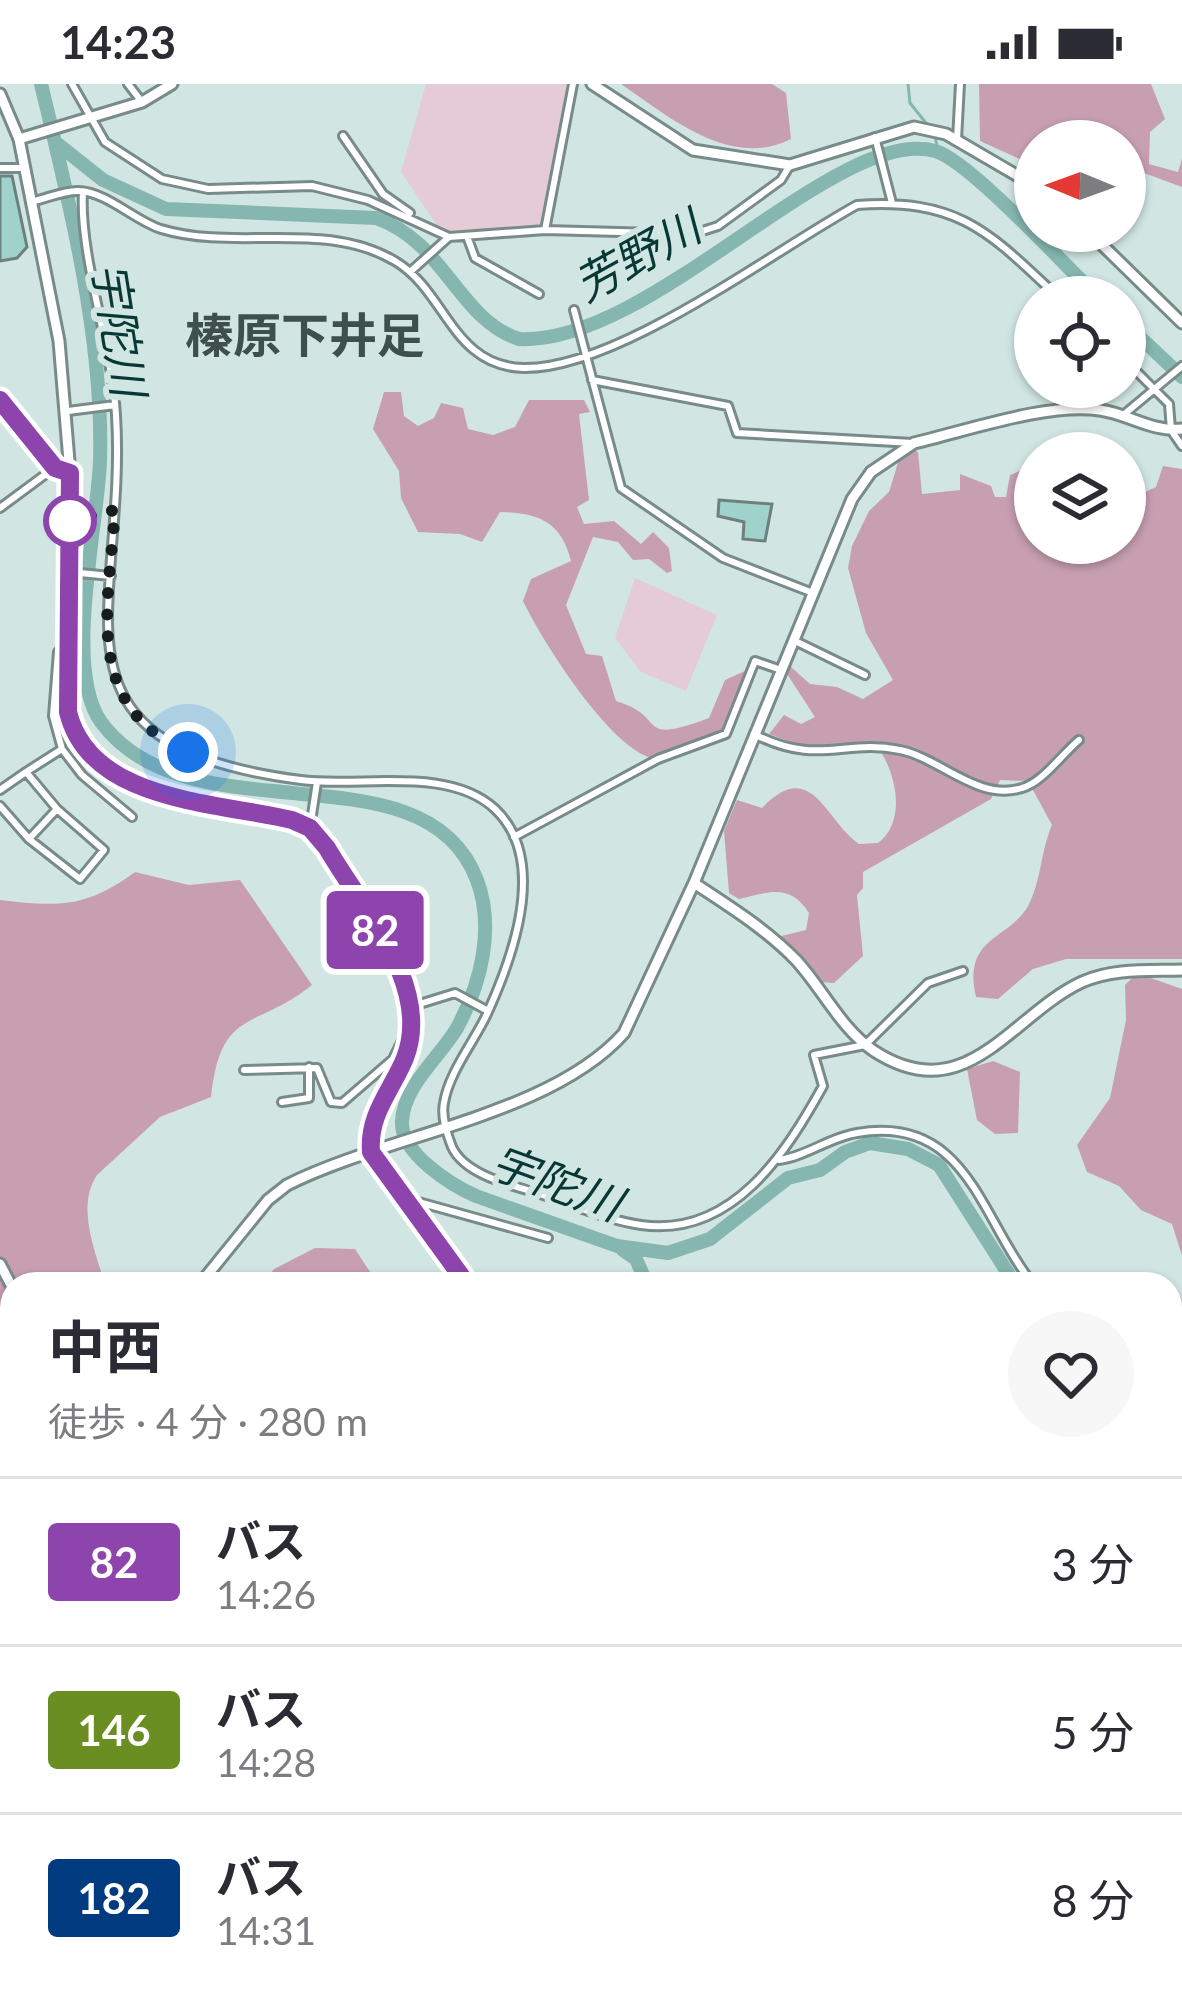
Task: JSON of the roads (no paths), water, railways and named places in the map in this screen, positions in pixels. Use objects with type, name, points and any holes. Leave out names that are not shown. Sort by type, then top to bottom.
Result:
[{"type":"highway","points":[[0,400],[55,468],[70,525]]},
{"type":"highway","points":[[55,468],[70,473],[68,712],[75,737],[97,766],[131,784],[312,823],[372,924],[413,1006],[408,1051],[373,1122],[377,1149],[401,1198],[458,1272]]},
{"type":"street","points":[[72,84],[86,120],[126,158],[185,186],[312,186],[412,217]]},
{"type":"street","points":[[128,84],[142,102]]},
{"type":"street","points":[[24,138],[142,102],[172,84]]},
{"type":"street","points":[[545,230],[573,84]]},
{"type":"street","points":[[592,84],[693,150],[790,165],[823,159],[914,127],[956,140],[1014,174]]},
{"type":"street","points":[[956,140],[960,84]]},
{"type":"street","points":[[0,94],[24,138],[74,410],[70,473]]},
{"type":"street","points":[[343,136],[382,194],[445,240],[545,230],[693,234],[718,226],[781,180],[790,165]]},
{"type":"street","points":[[876,139],[892,203]]},
{"type":"street","points":[[0,168],[27,168]]},
{"type":"street","points":[[34,201],[79,191],[162,229],[346,243],[412,270],[456,336],[492,362],[534,368],[657,324],[857,206],[892,203],[980,225],[1035,276]]},
{"type":"street","points":[[79,191],[114,405],[110,669],[136,718],[188,752],[316,783],[446,786],[495,809],[514,837],[524,889],[486,1009],[448,1087],[443,1126],[457,1156],[495,1180],[644,1225],[687,1222],[757,1184],[779,1160],[823,1086],[814,1055],[865,1045],[928,983],[963,971]]},
{"type":"street","points":[[468,239],[475,258],[539,294]]},
{"type":"street","points":[[412,270],[445,240]]},
{"type":"street","points":[[1109,252],[1182,323]]},
{"type":"street","points":[[574,310],[627,496],[723,558],[813,592]]},
{"type":"street","points":[[1122,416],[1182,366]]},
{"type":"street","points":[[1146,376],[1161,388],[1182,446]]},
{"type":"street","points":[[592,380],[728,406],[737,433],[914,443],[1073,409],[1176,430]]},
{"type":"street","points":[[74,410],[114,405]]},
{"type":"street","points":[[210,1272],[268,1200],[313,1172],[558,1084],[606,1053],[638,1011],[852,499],[872,472],[914,443]]},
{"type":"street","points":[[0,508],[55,468]]},
{"type":"street","points":[[72,572],[110,576]]},
{"type":"street","points":[[794,640],[865,675]]},
{"type":"street","points":[[68,644],[58,652],[53,716],[62,749],[82,775],[132,817]]},
{"type":"street","points":[[514,837],[658,759],[712,743],[732,723],[737,695],[755,661],[781,670]]},
{"type":"street","points":[[754,734],[803,752],[898,749],[950,774],[1004,790],[1028,786],[1079,740]]},
{"type":"street","points":[[0,790],[62,749]]},
{"type":"street","points":[[0,806],[29,839],[80,879],[104,850],[57,809],[26,772]]},
{"type":"street","points":[[312,823],[316,783]]},
{"type":"street","points":[[29,839],[57,809]]},
{"type":"street","points":[[694,883],[770,935],[865,1045],[904,1065],[956,1066],[994,1048],[1079,983],[1110,973],[1182,970]]},
{"type":"street","points":[[413,1006],[454,993],[486,1009]]},
{"type":"street","points":[[244,1070],[309,1067],[322,1074],[331,1102],[346,1102],[393,1059],[404,1028],[412,1027]]},
{"type":"street","points":[[282,1102],[309,1098],[309,1067]]},
{"type":"street","points":[[779,1160],[863,1131],[930,1144],[968,1175],[1026,1272]]},
{"type":"street","points":[[401,1198],[548,1238]]},
{"type":"waterway","name":"宇陀川","points":[[41,84],[83,271],[100,415],[83,633],[90,698],[101,722],[140,758],[190,778],[358,801],[409,814],[450,838],[477,880],[485,917],[483,956],[457,1028],[409,1095],[402,1121],[409,1145],[441,1176],[476,1196],[617,1246],[668,1253],[710,1239],[788,1178],[820,1170],[845,1152],[870,1143],[908,1149],[939,1165],[1007,1272]]},
{"type":"waterway","points":[[908,84],[910,103],[930,128]]},
{"type":"waterway","points":[[935,136],[938,151]]},
{"type":"waterway","name":"芳野川","points":[[55,142],[103,180],[166,209],[376,218],[419,244],[481,315],[519,339],[570,332],[625,309],[795,200],[847,170],[894,152],[935,151],[950,159],[1077,276]]},
{"type":"waterway","name":"芳野川","points":[[1146,343],[1182,377]]},
{"type":"waterway","points":[[623,1250],[636,1259],[642,1272]]},
{"type":"district","name":"榛原下井足","points":[[305,334]]}]
